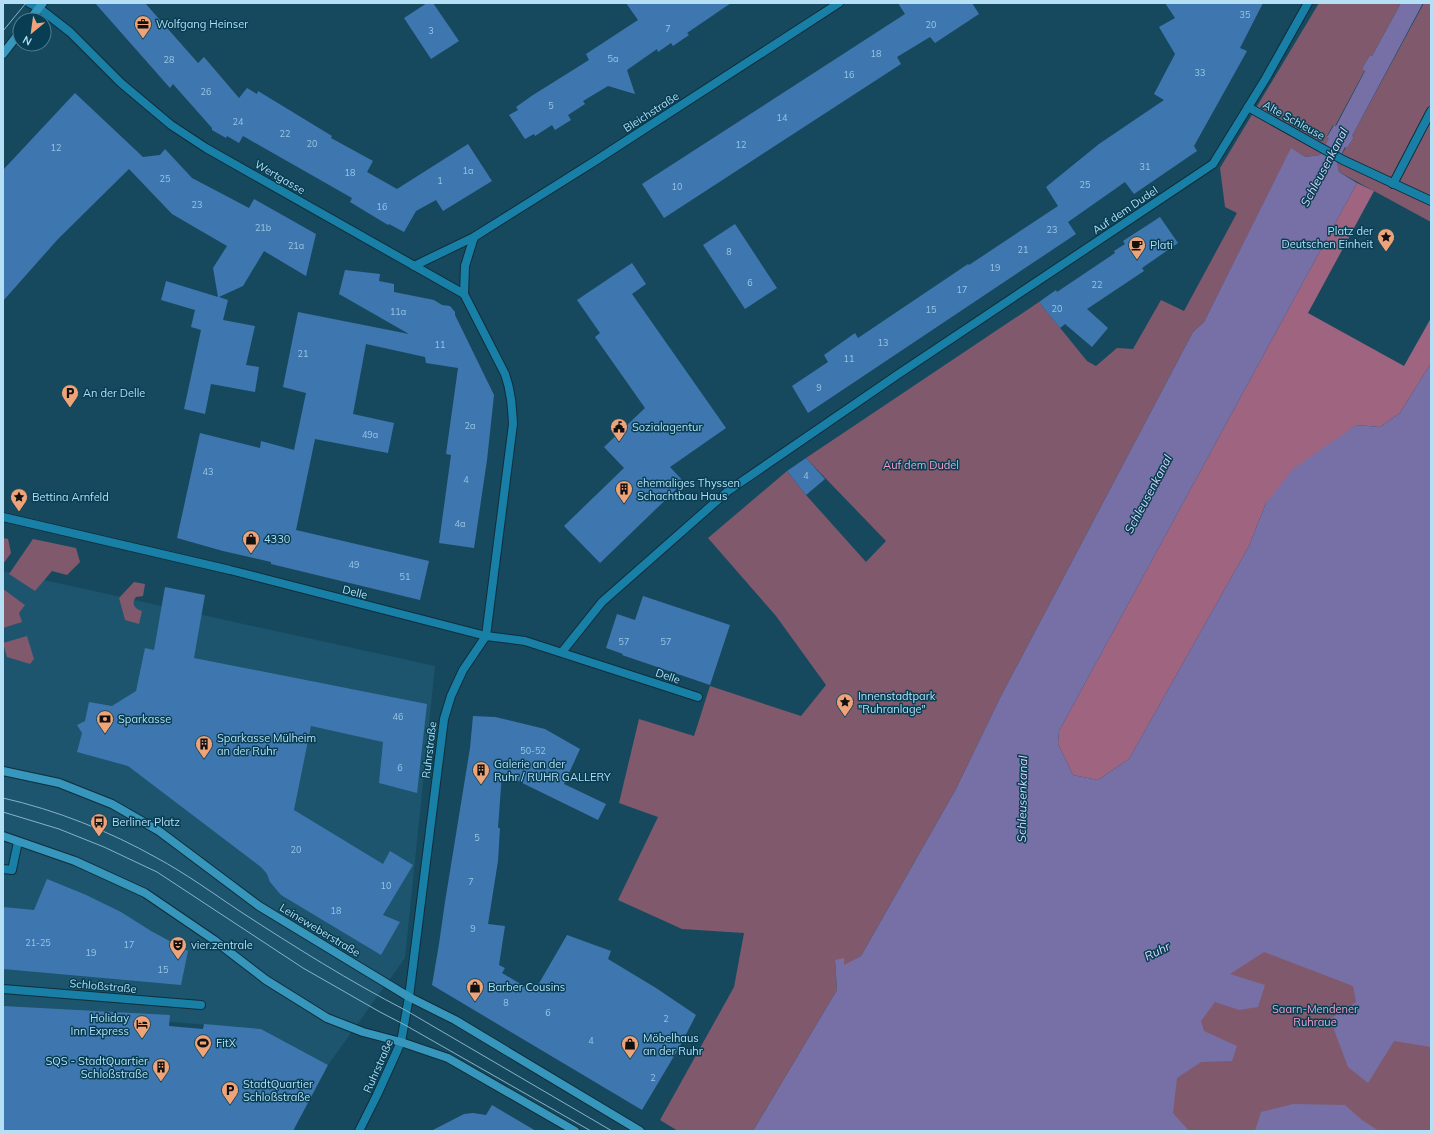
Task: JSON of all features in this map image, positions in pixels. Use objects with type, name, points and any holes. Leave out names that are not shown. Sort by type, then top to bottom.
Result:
[{"type":"main road","points":[[3,54],[12,42]]},
{"type":"main road","name":"Leineweberstraße","points":[[3,771],[59,783],[112,804],[159,831],[259,906],[409,997],[455,1020],[640,1131]]},
{"type":"main road","points":[[3,836],[75,861],[145,893],[214,940],[266,980],[327,1018],[362,1032],[401,1042],[448,1058],[575,1131]]},
{"type":"street","name":"Wertgasse","points":[[29,3],[41,5],[121,83],[171,125],[206,148],[464,294]]},
{"type":"street","name":"Bleichstraße","points":[[414,266],[474,237],[595,161],[839,3]]},
{"type":"street","name":"Auf dem Dudel","points":[[562,652],[602,602],[728,491],[900,373],[1213,164],[1308,3]]},
{"type":"street","name":"Alte Schleuse","points":[[1248,107],[1343,160],[1431,201]]},
{"type":"street","points":[[1393,184],[1431,112]]},
{"type":"street","points":[[464,294],[465,266],[474,237]]},
{"type":"street","name":"Ruhrstraße","points":[[359,1131],[401,1042],[409,997],[444,719],[451,696],[463,670],[486,636],[513,424],[510,386],[464,294]]},
{"type":"street","name":"Delle","points":[[3,517],[230,570],[486,636],[526,641],[698,697]]},
{"type":"street","points":[[3,869],[12,870],[18,842]]},
{"type":"street","name":"Schloßstraße","points":[[3,989],[201,1005]]},
{"type":"shaded area","points":[[1357,183],[1374,191],[1308,313],[1404,366],[1431,318],[1431,363],[1400,413],[1380,427],[1356,425],[1266,503],[1249,546],[1129,759],[1098,780],[1073,775],[1058,744],[1059,731]]},
{"type":"shaded area","points":[[3,571],[435,666],[405,958],[328,1065],[261,1029],[3,1009]]},
{"type":"green space","name":"Innenstadtpark \"Ruhranlage\"","points":[[1319,3],[1401,3],[1372,56],[1370,55],[1362,69],[1365,70],[1335,126],[1333,125],[1327,136],[1330,137],[1320,155],[1305,157],[1291,149],[1204,322],[1193,332],[1000,698],[956,789],[861,956],[844,966],[835,960],[837,990],[753,1131],[678,1131],[660,1120],[734,987],[744,933],[682,929],[618,900],[658,817],[619,803],[639,719],[694,736],[710,686],[801,716],[826,685],[776,616],[708,538],[787,471],[806,495],[866,562],[886,541],[806,458],[1039,302],[1087,361],[1096,366],[1117,348],[1133,349],[1161,300],[1184,311],[1237,213],[1225,207],[1220,168]]},
{"type":"green space","points":[[1424,3],[1431,3],[1431,222],[1339,172],[1337,163],[1346,147],[1347,148],[1354,137],[1352,136]]},
{"type":"green space","points":[[3,538],[8,539],[11,553],[3,564]]},
{"type":"green space","points":[[33,539],[76,548],[80,562],[67,575],[52,571],[35,591],[9,574]]},
{"type":"green space","points":[[134,582],[145,584],[143,596],[136,597],[134,599],[134,606],[142,611],[139,624],[125,620],[119,598]]},
{"type":"green space","points":[[3,589],[25,605],[19,613],[22,622],[3,628]]},
{"type":"green space","name":"Saarn-Mendener Ruhraue","points":[[1431,608],[1431,1131],[1106,1131]]},
{"type":"green space","points":[[27,636],[34,659],[30,664],[7,657],[3,643]]},
{"type":"water","points":[[1401,3],[1423,3],[1352,136],[1354,137],[1347,148],[1345,147],[1337,163],[1339,172],[1357,183],[1059,731],[1058,744],[1073,775],[1098,780],[1129,759],[1249,546],[1266,503],[1293,469],[1356,425],[1380,427],[1400,413],[1431,363],[1431,1047],[1394,1041],[1368,1083],[1348,1067],[1330,1019],[1356,1002],[1353,986],[1264,952],[1230,974],[1265,985],[1258,1007],[1239,1010],[1215,1002],[1201,1021],[1204,1031],[1237,1046],[1232,1061],[1201,1062],[1177,1078],[1173,1113],[1189,1131],[753,1131],[837,990],[835,960],[844,958],[844,965],[861,956],[956,789],[1000,698],[1193,332],[1204,322],[1291,148],[1305,157],[1320,155],[1329,138],[1327,137],[1334,125],[1336,126],[1365,71],[1362,69],[1370,55],[1372,56]]},
{"type":"water","points":[[1293,1104],[1345,1105],[1362,1120],[1379,1131],[1255,1131],[1261,1112]]},
{"type":"building","points":[[95,3],[145,3],[198,63],[204,57],[239,98],[247,88],[257,94],[258,91],[332,136],[331,138],[373,161],[367,172],[397,189],[468,144],[492,181],[443,211],[436,200],[416,211],[404,232],[389,224],[388,225],[350,202],[352,198],[243,136],[239,143],[212,130],[212,128],[173,84],[170,88]]},
{"type":"building","points":[[427,3],[433,3],[459,41],[431,59],[404,18]]},
{"type":"building","points":[[626,3],[731,3],[687,33],[689,35],[673,46],[671,43],[658,52],[657,49],[627,70],[635,94],[608,86],[583,101],[585,104],[568,115],[571,120],[555,130],[552,125],[535,136],[534,134],[525,139],[509,115],[518,110],[516,107],[533,95],[589,60],[586,54],[638,20]]},
{"type":"building","points":[[898,3],[972,3],[979,14],[935,43],[930,37],[897,57],[901,64],[664,218],[642,184],[905,14]]},
{"type":"building","points":[[1165,3],[1263,3],[1240,48],[1247,51],[1194,146],[1197,151],[1134,194],[1125,182],[1068,222],[1076,234],[808,413],[792,386],[828,362],[824,355],[855,333],[858,338],[1058,206],[1046,187],[1099,144],[1164,100],[1154,94],[1175,54],[1159,27],[1175,18]]},
{"type":"building","points":[[75,93],[143,157],[160,155],[165,149],[192,178],[249,208],[254,199],[316,234],[306,276],[264,251],[243,286],[219,297],[228,300],[223,320],[255,326],[246,365],[259,367],[255,392],[211,384],[205,414],[184,409],[201,330],[191,327],[195,310],[161,300],[166,281],[218,297],[213,268],[227,246],[172,214],[129,169],[58,239],[3,301],[3,170]]},
{"type":"building","points":[[1160,217],[1178,243],[1142,268],[1144,271],[1087,309],[1108,328],[1092,347],[1065,324],[1060,328],[1039,302],[1056,290],[1057,292],[1115,253],[1114,251],[1125,244],[1123,241]]},
{"type":"building","points":[[735,224],[777,288],[745,309],[703,245]]},
{"type":"building","points":[[632,263],[646,284],[632,294],[726,428],[670,467],[684,482],[600,563],[564,526],[624,468],[604,447],[645,408],[595,337],[600,333],[577,300]]},
{"type":"building","points":[[345,270],[380,274],[379,281],[394,284],[394,292],[434,300],[442,305],[450,306],[455,312],[455,315],[494,395],[487,460],[474,548],[439,543],[451,455],[446,454],[458,368],[426,363],[425,357],[366,344],[353,414],[394,423],[388,453],[315,439],[296,530],[429,561],[420,600],[271,564],[271,562],[223,551],[177,538],[200,433],[260,448],[261,441],[294,450],[306,393],[283,387],[298,312],[409,334],[339,294]]},
{"type":"building","points":[[806,458],[825,479],[806,495],[787,471]]},
{"type":"building","name":"Sparkasse Mülheim an der Ruhr","points":[[165,587],[205,595],[194,658],[427,704],[417,793],[379,783],[383,742],[311,726],[294,810],[383,864],[390,851],[413,865],[383,915],[400,922],[381,955],[281,895],[270,882],[267,874],[261,867],[128,766],[77,752],[82,733],[77,725],[85,721],[89,702],[112,706],[136,691],[145,648],[154,650]]},
{"type":"building","points":[[643,596],[730,625],[710,685],[622,655],[623,654],[606,648],[617,614],[635,620]]},
{"type":"building","points":[[473,716],[495,717],[545,729],[580,749],[564,784],[606,804],[598,820],[502,773],[498,828],[500,828],[498,861],[488,924],[505,926],[499,965],[505,968],[502,973],[534,992],[567,935],[611,951],[608,959],[656,988],[696,1015],[680,1046],[642,1110],[432,985],[470,748]]},
{"type":"building","points":[[47,879],[84,894],[121,912],[151,931],[188,951],[181,985],[3,969],[3,907],[34,910]]},
{"type":"building","name":"SQS - StadtQuartier Schloßstraße","points":[[3,1006],[170,1015],[169,1026],[203,1029],[204,1024],[261,1029],[328,1065],[293,1131],[3,1131]]},
{"type":"building","points":[[492,1105],[536,1131],[431,1131],[464,1114],[473,1113],[486,1115]]},
{"type":"tram line","points":[[3,31],[26,3]]},
{"type":"tram line","points":[[3,798],[82,822],[139,848],[189,877],[322,963],[612,1131]]},
{"type":"tram line","points":[[3,812],[59,829],[104,847],[157,872],[303,968],[591,1131]]},
{"type":"place","name":"Wolfgang Heinser","points":[[143,39]]},
{"type":"place","name":"Platz der Deutschen Einheit","points":[[1386,252]]},
{"type":"place","name":"Plati","points":[[1137,260]]},
{"type":"place","name":"An der Delle","points":[[70,408]]},
{"type":"place","name":"Sozialagentur","points":[[619,442]]},
{"type":"place","name":"ehemaliges Thyssen Schachtbau Haus","points":[[624,504]]},
{"type":"place","name":"Bettina Arnfeld","points":[[19,512]]},
{"type":"place","name":"4330","points":[[251,554]]},
{"type":"place","name":"Innenstadtpark \"Ruhranlage\"","points":[[845,717]]},
{"type":"place","name":"Sparkasse","points":[[105,734]]},
{"type":"place","name":"Sparkasse Mülheim an der Ruhr","points":[[204,759]]},
{"type":"place","name":"Galerie an der Ruhr / RUHR GALLERY","points":[[481,785]]},
{"type":"place","name":"Berliner Platz","points":[[99,837]]},
{"type":"place","name":"vier.zentrale","points":[[178,960]]},
{"type":"place","name":"Barber Cousins","points":[[475,1002]]},
{"type":"place","name":"Holiday Inn Express","points":[[142,1039]]},
{"type":"place","name":"FitX","points":[[203,1058]]},
{"type":"place","name":"Möbelhaus an der Ruhr","points":[[630,1059]]},
{"type":"place","name":"SQS - StadtQuartier Schloßstraße","points":[[161,1082]]},
{"type":"place","name":"StadtQuartier Schloßstraße","points":[[230,1105]]},
{"type":"water label","name":"Schleusenkanal","points":[[1324,167]]},
{"type":"water label","name":"Schleusenkanal","points":[[1148,494]]},
{"type":"water label","name":"Schleusenkanal","points":[[1022,799]]},
{"type":"water label","name":"Ruhr","points":[[1157,951]]}]
